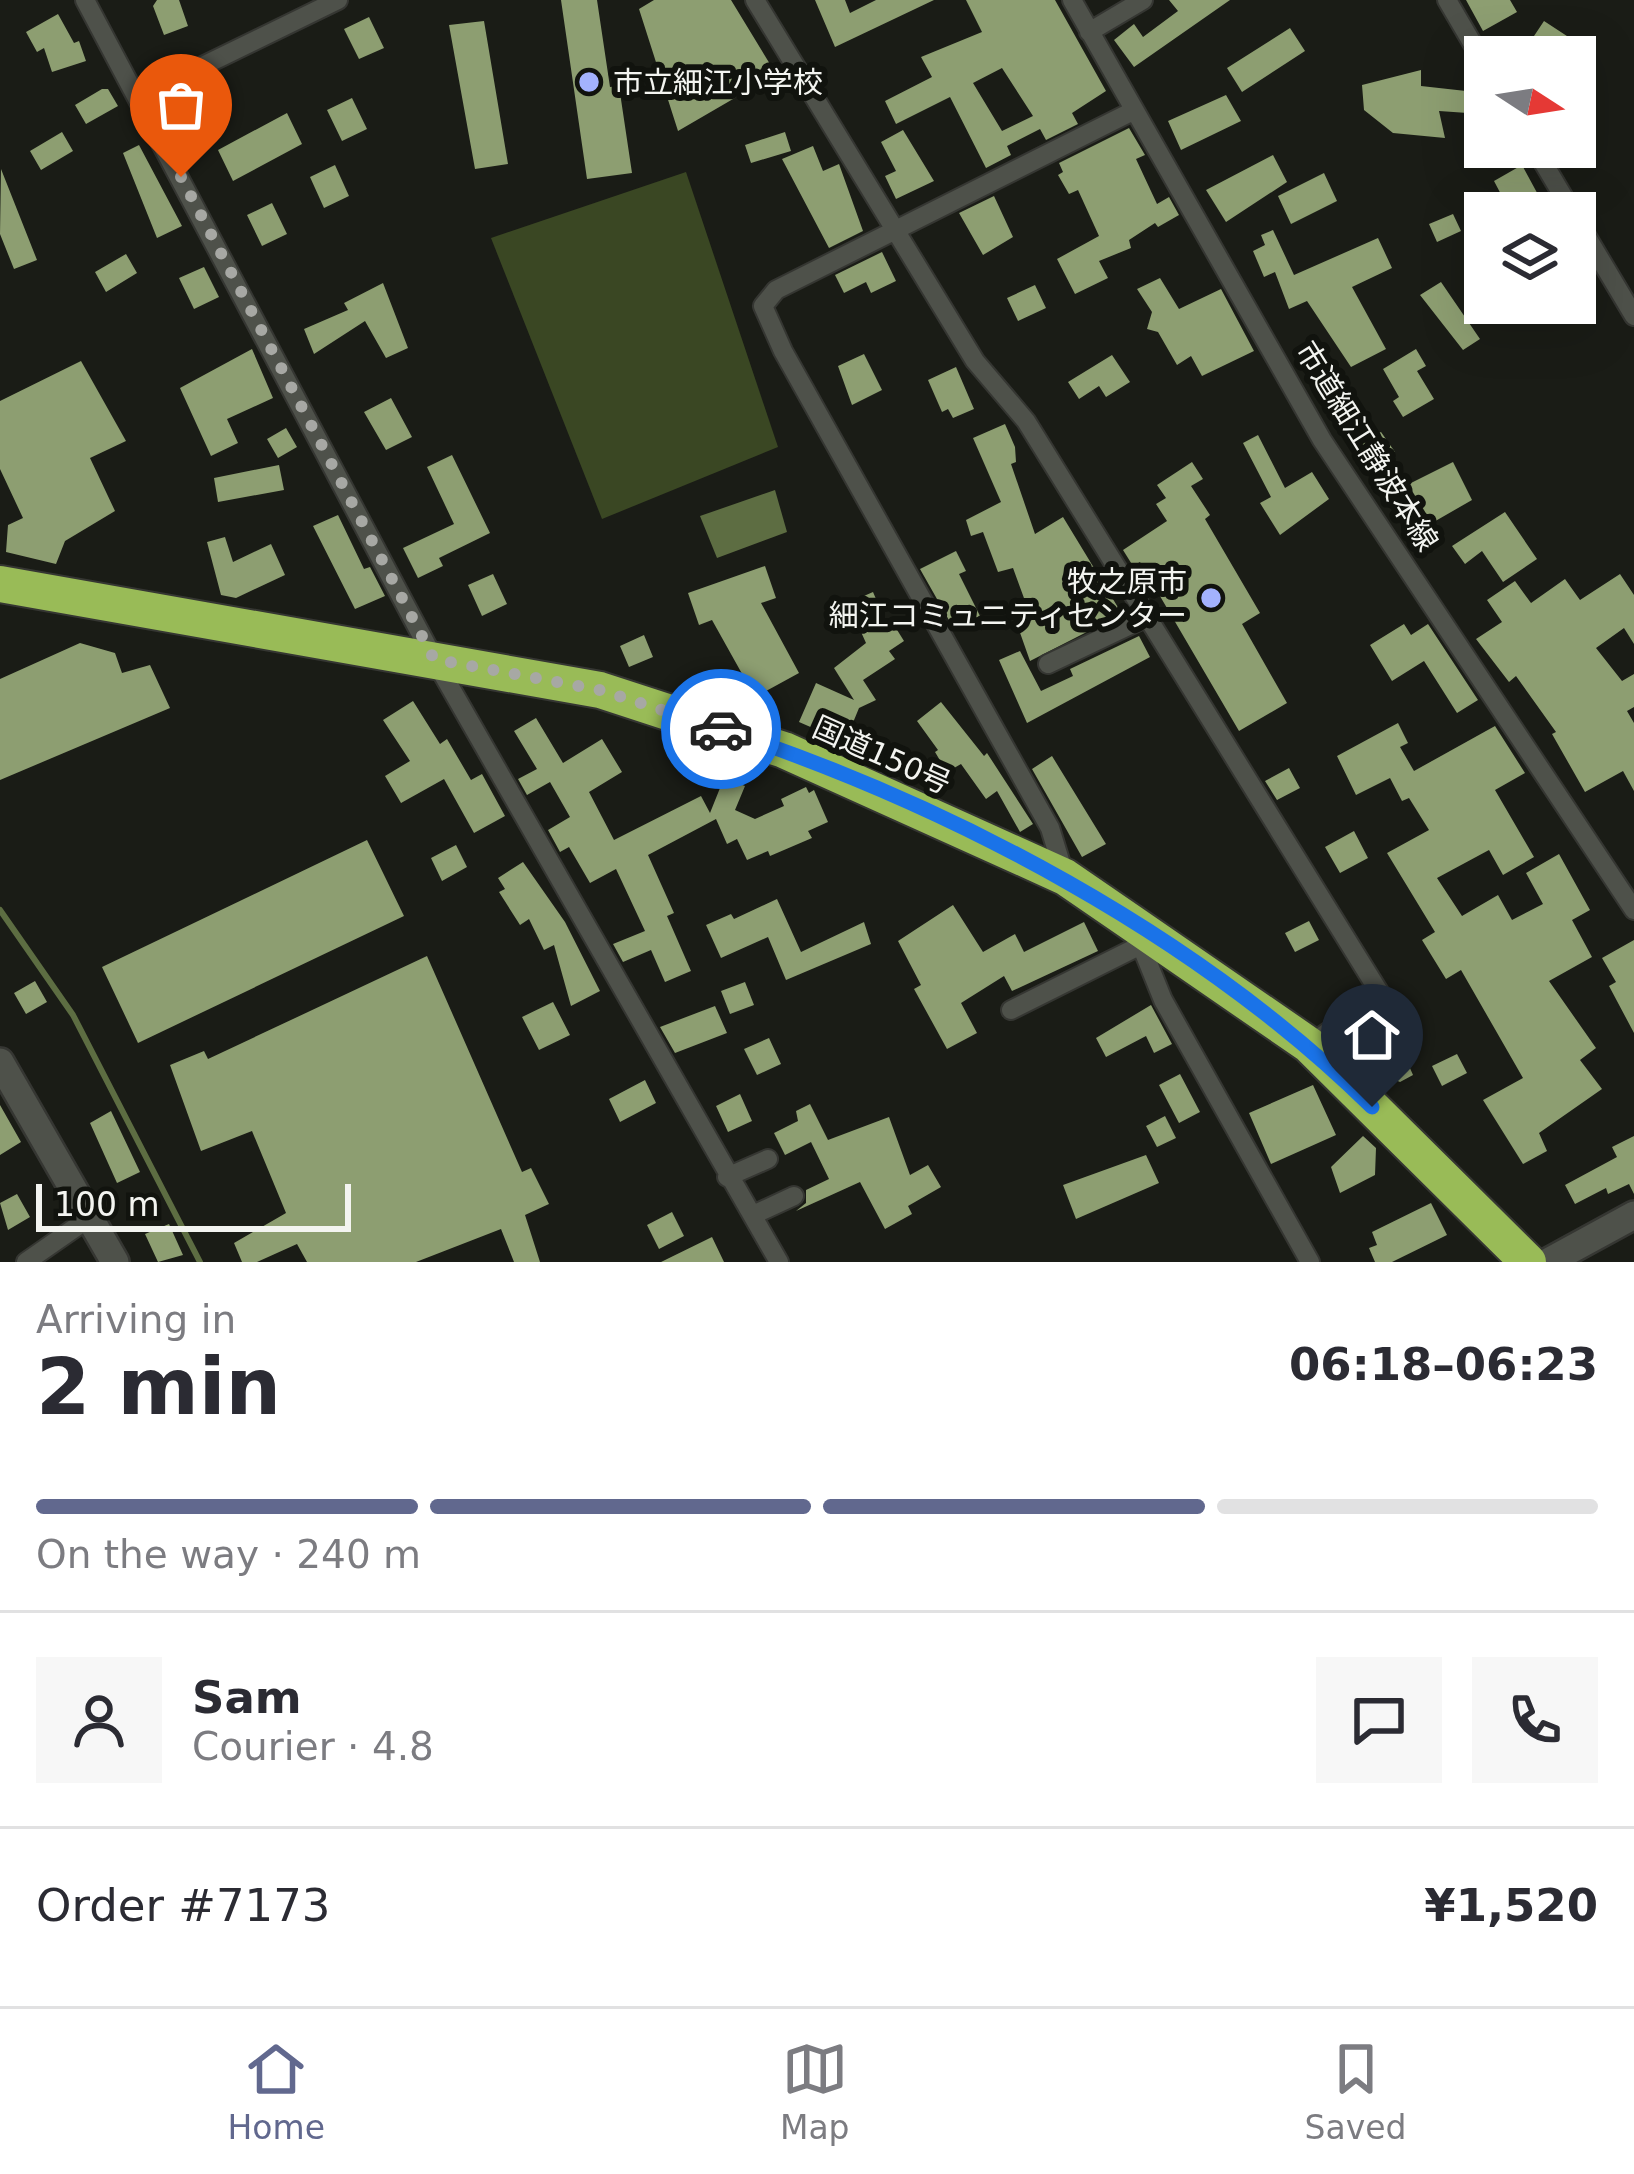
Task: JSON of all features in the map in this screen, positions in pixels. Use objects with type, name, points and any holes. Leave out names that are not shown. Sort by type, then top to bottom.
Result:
[{"type":"highway","name":"国道150号","points":[[0,584],[600,690],[784,750],[1065,877],[1137,934],[1309,1045],[1528,1262]]},
{"type":"street","points":[[85,0],[434,659],[779,1262]]},
{"type":"street","points":[[139,97],[338,0]]},
{"type":"street","points":[[754,0],[975,361],[1026,421],[1381,994],[1309,1045]]},
{"type":"street","name":"市道細江静波本線","points":[[1072,0],[1322,440],[1634,910]]},
{"type":"street","points":[[1089,32],[1143,0]]},
{"type":"street","points":[[1447,0],[1468,36]]},
{"type":"street","points":[[1065,877],[1050,828],[764,311],[764,302],[776,290],[892,227],[1133,111]]},
{"type":"street","points":[[1596,252],[1634,316]]},
{"type":"street","points":[[1048,664],[1148,617]]},
{"type":"street","points":[[1011,1010],[1137,934],[1163,1000],[1310,1262]]},
{"type":"street","points":[[0,1062],[115,1262]]},
{"type":"street","points":[[727,1177],[768,1159]]},
{"type":"street","points":[[752,1215],[794,1196]]},
{"type":"street","points":[[1548,1262],[1634,1215]]},
{"type":"street","points":[[26,1262],[89,1219]]},
{"type":"shaded area","points":[[686,172],[778,447],[602,519],[491,238]]},
{"type":"shaded area","points":[[775,490],[787,532],[717,558],[700,516]]},
{"type":"building","points":[[157,0],[179,0],[188,26],[164,35],[153,6]]},
{"type":"building","points":[[561,0],[597,0],[610,87],[619,86],[632,173],[587,179]]},
{"type":"building","points":[[654,0],[731,0],[776,74],[678,131],[639,9]]},
{"type":"building","points":[[815,0],[845,0],[850,13],[876,0],[934,0],[835,47]]},
{"type":"building","points":[[966,0],[1055,0],[1106,91],[1072,113],[1078,124],[1046,140],[1040,129],[1007,146],[1011,155],[986,168],[950,97],[896,124],[885,101],[932,77],[921,57],[982,32]],"holes":[[[1002,68],[1033,116],[1002,131],[973,83]]]},
{"type":"building","points":[[1169,0],[1230,0],[1134,67],[1114,40],[1134,24],[1143,37],[1178,11]]},
{"type":"building","points":[[1466,0],[1510,0],[1517,12],[1483,31]]},
{"type":"building","points":[[58,14],[74,43],[79,41],[86,61],[52,72],[44,48],[37,52],[26,32]]},
{"type":"building","points":[[369,17],[384,48],[359,59],[344,29]]},
{"type":"building","points":[[484,21],[508,164],[475,169],[449,25]]},
{"type":"building","points":[[1544,21],[1567,36],[1534,36]]},
{"type":"building","points":[[1290,28],[1305,51],[1242,92],[1227,68]]},
{"type":"building","points":[[1421,70],[1421,86],[1464,91],[1464,113],[1439,111],[1445,138],[1393,133],[1364,110],[1362,85]]},
{"type":"building","points":[[108,89],[118,106],[86,124],[75,105]]},
{"type":"building","points":[[1226,95],[1241,121],[1181,150],[1168,121]]},
{"type":"building","points":[[352,98],[367,129],[342,141],[327,110]]},
{"type":"building","points":[[287,113],[302,144],[233,181],[218,150]]},
{"type":"building","points":[[1129,128],[1145,155],[1136,159],[1157,204],[1169,197],[1179,215],[1158,227],[1155,223],[1129,240],[1131,248],[1099,261],[1108,278],[1075,294],[1057,259],[1099,236],[1078,190],[1069,194],[1058,175],[1063,172],[1059,163]]},
{"type":"building","points":[[903,130],[934,181],[896,199],[885,176],[896,171],[881,142]]},
{"type":"building","points":[[62,132],[73,151],[41,170],[30,151]]},
{"type":"building","points":[[785,132],[791,151],[751,163],[745,145]]},
{"type":"building","points":[[139,145],[182,226],[157,238],[123,153]]},
{"type":"building","points":[[813,146],[823,171],[839,164],[863,231],[829,248],[782,159]]},
{"type":"building","points":[[1273,155],[1287,182],[1226,222],[1206,190]]},
{"type":"building","points":[[335,165],[349,196],[324,208],[310,177]]},
{"type":"building","points":[[1524,168],[1537,192],[1500,192],[1494,181]]},
{"type":"building","points":[[1,169],[37,260],[14,269],[0,234]]},
{"type":"building","points":[[1324,173],[1337,201],[1291,224],[1278,196]]},
{"type":"building","points":[[994,196],[1013,237],[983,255],[959,213]]},
{"type":"building","points":[[272,203],[287,234],[262,246],[247,215]]},
{"type":"building","points":[[1453,214],[1461,231],[1437,242],[1429,224]]},
{"type":"building","points":[[1273,230],[1294,275],[1378,238],[1392,268],[1352,287],[1386,349],[1351,367],[1307,301],[1289,309],[1275,272],[1264,277],[1253,251],[1265,245],[1261,235]]},
{"type":"building","points":[[882,252],[896,281],[871,293],[866,282],[844,293],[835,275]]},
{"type":"building","points":[[126,254],[137,273],[106,292],[95,272]]},
{"type":"building","points":[[204,267],[219,297],[194,309],[179,278]]},
{"type":"building","points":[[1160,278],[1179,309],[1221,289],[1254,351],[1202,376],[1191,356],[1177,365],[1158,332],[1147,329],[1152,312],[1137,289]]},
{"type":"building","points":[[1441,282],[1464,316],[1464,324],[1470,324],[1480,339],[1463,350],[1420,295]]},
{"type":"building","points":[[383,283],[408,348],[386,358],[365,321],[314,354],[304,329],[348,310],[344,303]]},
{"type":"building","points":[[1035,285],[1046,308],[1018,321],[1007,298]]},
{"type":"building","points":[[252,349],[273,398],[227,419],[238,443],[211,456],[180,388]]},
{"type":"building","points":[[1416,349],[1426,366],[1417,371],[1434,399],[1403,417],[1393,401],[1399,397],[1383,369]]},
{"type":"building","points":[[864,354],[882,390],[852,405],[838,366]]},
{"type":"building","points":[[1112,355],[1130,382],[1106,397],[1099,386],[1079,399],[1068,382]]},
{"type":"building","points":[[81,361],[126,441],[90,458],[115,511],[65,541],[56,564],[6,552],[8,525],[23,518],[0,469],[0,401]]},
{"type":"building","points":[[956,367],[974,409],[953,418],[948,409],[942,412],[928,380]]},
{"type":"building","points":[[391,398],[412,437],[386,450],[364,412]]},
{"type":"building","points":[[1005,424],[1015,447],[1016,462],[1011,464],[1035,534],[1063,517],[1122,614],[1030,661],[1018,627],[1032,620],[1013,568],[998,572],[983,532],[971,536],[966,520],[1001,502],[973,438]]},
{"type":"building","points":[[286,428],[297,447],[278,458],[267,439]]},
{"type":"building","points":[[1381,432],[1395,452],[1367,472],[1350,447]]},
{"type":"building","points":[[1258,435],[1285,488],[1312,472],[1329,499],[1280,535],[1260,503],[1271,497],[1243,443]]},
{"type":"building","points":[[452,455],[490,533],[439,558],[443,566],[418,578],[403,548],[454,524],[427,467]]},
{"type":"building","points":[[1192,462],[1203,479],[1191,486],[1210,515],[1205,519],[1260,613],[1242,624],[1287,703],[1239,731],[1140,562],[1133,566],[1123,550],[1167,521],[1156,504],[1166,498],[1157,485]]},
{"type":"building","points":[[1453,462],[1472,500],[1425,527],[1397,490]]},
{"type":"building","points":[[279,465],[284,490],[218,502],[214,478]]},
{"type":"building","points":[[1505,512],[1537,559],[1503,582],[1482,551],[1465,564],[1452,546]]},
{"type":"building","points":[[338,515],[364,569],[370,567],[385,596],[355,609],[313,526]]},
{"type":"building","points":[[225,537],[233,562],[271,544],[285,575],[236,598],[221,595],[207,542]]},
{"type":"building","points":[[956,551],[966,571],[959,574],[980,616],[954,629],[920,569]]},
{"type":"building","points":[[765,566],[776,598],[761,603],[799,673],[755,697],[712,620],[699,625],[688,593]]},
{"type":"building","points":[[493,574],[507,604],[482,616],[468,585]]},
{"type":"building","points":[[1620,574],[1634,595],[1634,644],[1624,628],[1596,648],[1622,681],[1634,674],[1634,707],[1627,711],[1634,723],[1634,791],[1623,771],[1585,792],[1552,734],[1556,732],[1516,676],[1509,682],[1476,639],[1502,622],[1487,600],[1515,581],[1531,603],[1565,579],[1580,600]]},
{"type":"building","points":[[873,592],[889,629],[894,625],[904,641],[889,651],[895,659],[863,680],[876,700],[859,708],[845,742],[799,722],[816,683],[854,700],[834,668],[866,643],[848,603]]},
{"type":"building","points":[[1404,624],[1411,635],[1428,624],[1478,700],[1457,713],[1424,661],[1392,681],[1370,645]]},
{"type":"building","points":[[644,635],[653,657],[629,667],[620,646]]},
{"type":"building","points":[[1139,636],[1150,657],[1027,723],[999,660],[1020,651],[1041,691],[1073,676],[1070,669]]},
{"type":"building","points":[[80,643],[115,653],[122,673],[150,665],[170,708],[0,780],[0,679]]},
{"type":"building","points":[[413,701],[440,744],[447,739],[471,780],[482,774],[505,816],[474,833],[444,779],[401,803],[385,776],[410,761],[383,720]]},
{"type":"building","points":[[941,702],[984,756],[987,753],[1033,824],[1020,832],[997,791],[986,799],[961,764],[947,772],[917,721]]},
{"type":"building","points":[[536,718],[563,763],[602,739],[622,772],[589,792],[614,840],[701,796],[710,813],[724,778],[745,786],[735,810],[755,819],[784,806],[781,799],[806,787],[809,793],[814,790],[828,822],[808,831],[812,838],[747,860],[737,839],[727,844],[716,819],[648,855],[674,913],[667,916],[691,971],[665,982],[651,950],[623,962],[613,944],[645,931],[616,869],[590,883],[569,847],[560,852],[548,830],[570,817],[550,782],[527,795],[518,779],[537,769],[514,731]]},
{"type":"building","points":[[1398,723],[1408,743],[1400,747],[1414,771],[1495,726],[1525,773],[1495,790],[1534,857],[1503,875],[1489,850],[1437,878],[1462,916],[1498,895],[1512,920],[1543,904],[1526,873],[1559,854],[1590,910],[1572,920],[1592,957],[1549,981],[1596,1048],[1580,1060],[1602,1089],[1539,1133],[1547,1151],[1523,1164],[1483,1100],[1523,1078],[1461,970],[1446,979],[1422,940],[1435,932],[1387,853],[1429,830],[1409,798],[1402,801],[1390,778],[1356,795],[1337,756]]},
{"type":"building","points":[[1052,756],[1106,844],[1082,857],[1032,769]]},
{"type":"building","points":[[1289,768],[1300,788],[1277,800],[1265,781]]},
{"type":"building","points":[[1354,831],[1368,858],[1340,873],[1325,847]]},
{"type":"building","points":[[367,840],[404,916],[138,1043],[102,967]]},
{"type":"building","points":[[456,845],[467,867],[442,881],[431,858]]},
{"type":"building","points":[[523,862],[565,922],[600,991],[571,1006],[554,945],[544,950],[529,919],[520,925],[499,892],[505,889],[498,878]]},
{"type":"building","points":[[777,899],[801,952],[864,922],[871,944],[786,980],[768,937],[721,958],[706,925],[731,914],[734,919]]},
{"type":"building","points":[[953,905],[983,952],[1015,934],[1024,952],[1084,922],[1098,951],[1012,991],[1004,976],[961,1003],[977,1033],[947,1049],[914,989],[921,985],[898,941]]},
{"type":"building","points":[[1309,921],[1319,940],[1295,952],[1285,933]]},
{"type":"building","points":[[1634,940],[1634,1033],[1609,986],[1616,982],[1602,958]]},
{"type":"building","points":[[427,956],[522,1172],[531,1168],[549,1204],[525,1215],[540,1262],[514,1262],[501,1229],[416,1262],[307,1262],[297,1244],[257,1262],[242,1262],[234,1243],[286,1213],[252,1131],[201,1151],[170,1065],[204,1051],[208,1059]]},
{"type":"building","points":[[35,981],[47,1002],[26,1014],[14,993]]},
{"type":"building","points":[[745,982],[754,1005],[730,1014],[721,991]]},
{"type":"building","points":[[553,1002],[570,1035],[539,1050],[522,1017]]},
{"type":"building","points":[[1151,1005],[1172,1044],[1154,1053],[1146,1036],[1106,1057],[1096,1038]]},
{"type":"building","points":[[715,1006],[727,1033],[675,1053],[660,1027]]},
{"type":"building","points":[[769,1038],[781,1064],[757,1075],[744,1049]]},
{"type":"building","points":[[1399,1043],[1413,1075],[1400,1082],[1384,1075],[1374,1056]]},
{"type":"building","points":[[1457,1054],[1467,1073],[1442,1086],[1432,1066]]},
{"type":"building","points":[[1180,1074],[1200,1112],[1179,1123],[1159,1085]]},
{"type":"building","points":[[645,1080],[656,1103],[620,1122],[609,1099]]},
{"type":"building","points":[[1313,1085],[1336,1135],[1271,1164],[1249,1113]]},
{"type":"building","points":[[740,1094],[752,1121],[728,1132],[716,1106]]},
{"type":"building","points":[[810,1104],[828,1140],[889,1117],[910,1175],[928,1165],[941,1187],[908,1206],[912,1214],[885,1229],[860,1182],[796,1211],[806,1203],[806,1190],[829,1179],[811,1142],[785,1155],[774,1133],[798,1121],[796,1111]]},
{"type":"building","points":[[0,1105],[21,1142],[0,1155]]},
{"type":"building","points":[[111,1111],[140,1172],[117,1183],[90,1123]]},
{"type":"building","points":[[1165,1116],[1176,1138],[1157,1147],[1146,1126]]},
{"type":"building","points":[[1363,1136],[1376,1148],[1375,1175],[1340,1193],[1331,1167]]},
{"type":"building","points":[[1634,1136],[1634,1194],[1629,1184],[1608,1194],[1606,1188],[1575,1204],[1565,1185],[1617,1157],[1612,1147]]},
{"type":"building","points":[[1146,1155],[1159,1183],[1076,1219],[1063,1185]]},
{"type":"building","points":[[17,1194],[30,1217],[8,1230],[0,1203]]},
{"type":"building","points":[[1431,1203],[1447,1235],[1392,1262],[1375,1262],[1369,1248],[1377,1245],[1372,1232]]},
{"type":"building","points":[[672,1212],[684,1236],[659,1249],[647,1225]]},
{"type":"building","points":[[169,1224],[183,1255],[158,1262],[145,1234]]},
{"type":"building","points":[[712,1237],[724,1262],[661,1262]]},
{"type":"waterway","points":[[0,910],[73,1015],[200,1262]]},
{"type":"way so far","points":[[181,177],[434,659],[600,690],[721,729]]},
{"type":"place","name":"市立細江小学校","points":[[589,82]]},
{"type":"place","name":"牧之原市 細江コミュニティセンター","points":[[1211,598]]},
{"type":"route","points":[[721,729],[784,750],[1065,877],[1309,1045],[1372,1107]]}]
